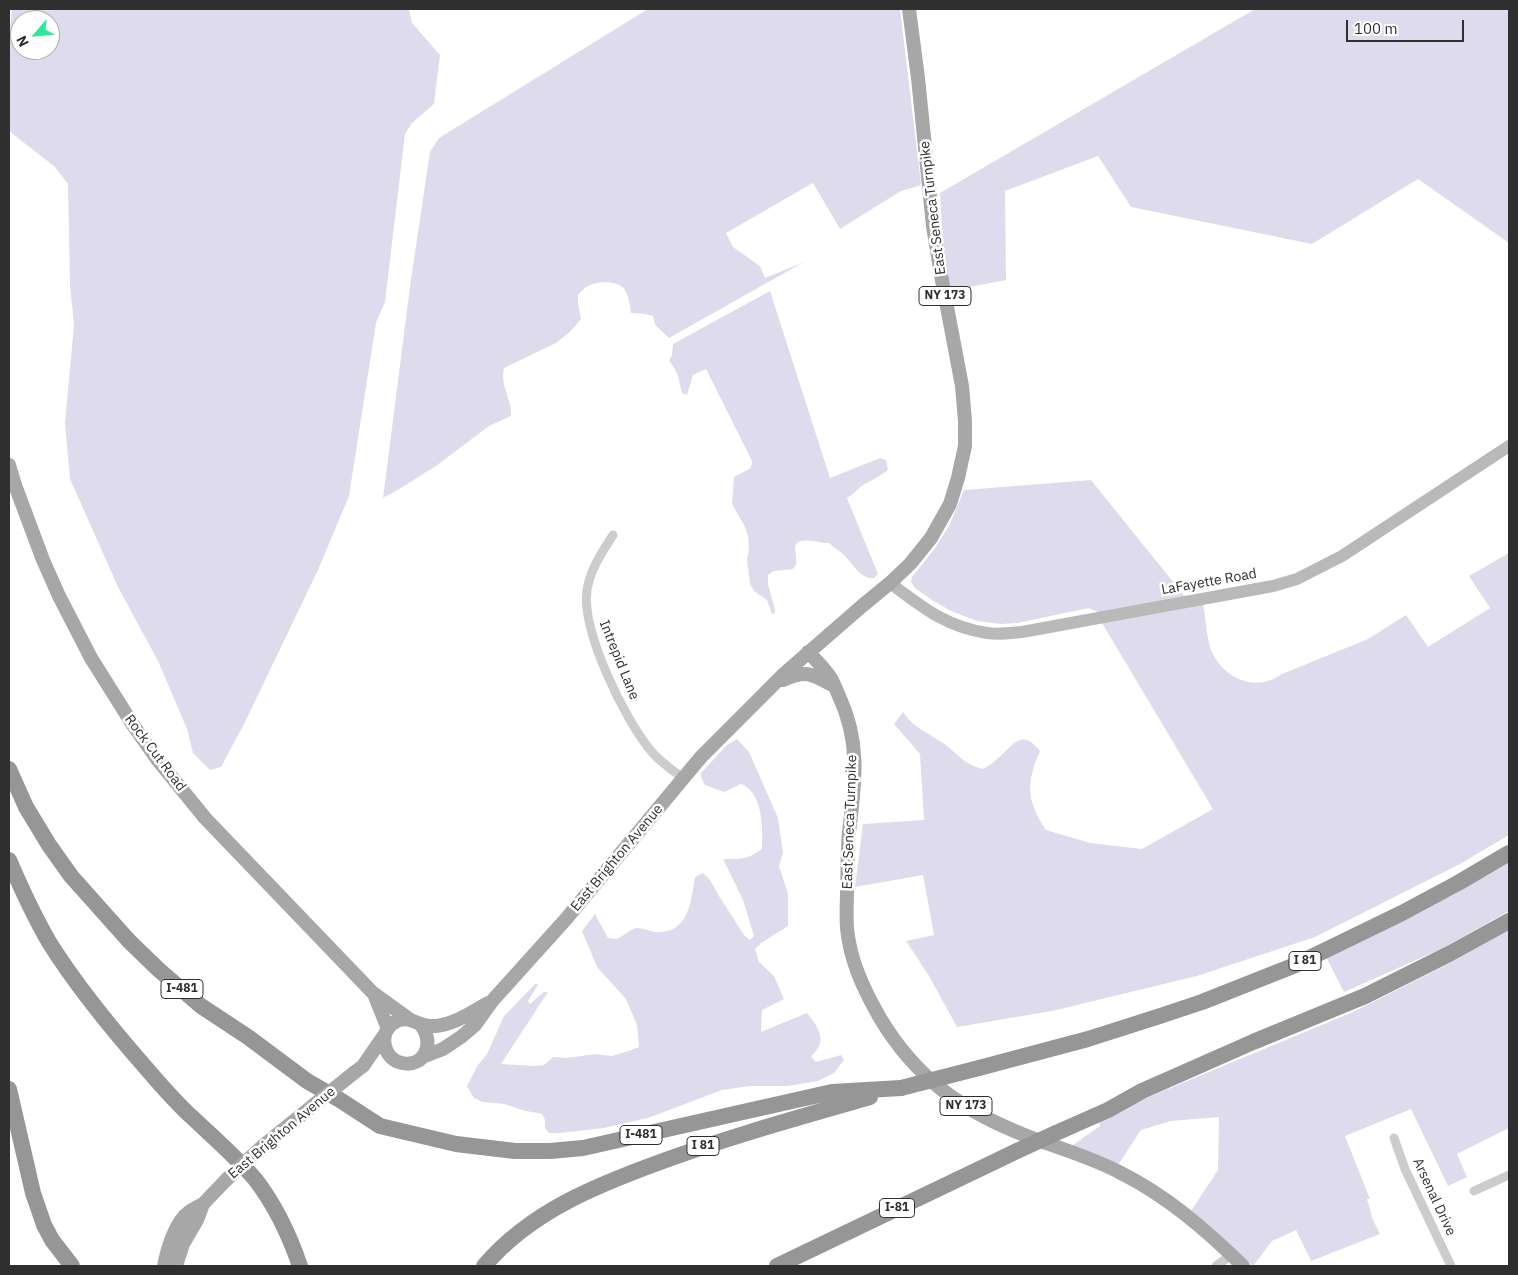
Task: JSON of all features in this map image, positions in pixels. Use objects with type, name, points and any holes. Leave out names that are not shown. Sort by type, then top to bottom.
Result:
[{"type":"highway","name":"I-481","points":[[9,769],[26,807],[48,845],[71,876],[159,970],[201,1006],[248,1037],[307,1081],[380,1126],[456,1144],[515,1151],[550,1151],[583,1148],[832,1092],[901,1088]]},
{"type":"highway","name":"I 81","points":[[484,1266],[516,1235],[539,1217],[585,1191],[612,1179],[701,1147],[901,1088],[1088,1039],[1202,1002],[1293,966],[1402,913],[1509,853]]},
{"type":"highway","points":[[9,860],[49,942],[95,1008],[147,1069],[191,1116],[236,1158],[256,1181],[280,1216],[290,1236],[300,1266]]},
{"type":"highway","name":"I-81","points":[[777,1266],[1108,1110],[1142,1091],[1253,1042],[1365,996],[1449,954],[1509,921]]},
{"type":"highway","points":[[9,1089],[33,1193],[44,1225],[52,1240],[72,1266]]},
{"type":"highway","points":[[782,1266],[804,1253]]},
{"type":"main road","name":"East Seneca Turnpike","points":[[909,9],[934,226],[941,275],[962,386],[965,441],[958,478],[950,504],[940,524],[923,549],[890,584],[808,652],[825,670],[834,686],[852,733],[855,768],[849,831],[847,928],[852,958],[880,1018],[902,1050],[933,1083],[984,1117],[1025,1135],[1088,1158],[1129,1177],[1155,1192],[1188,1216],[1243,1266]]},
{"type":"main road","name":"Rock Cut Road","points":[[9,465],[43,560],[59,596],[91,658],[133,725],[206,818],[373,993],[415,1022]]},
{"type":"main road","name":"East Brighton Avenue","points":[[422,1057],[443,1049],[475,1025],[493,1000],[566,919],[701,757],[808,652]]},
{"type":"main road","points":[[775,683],[798,673],[807,673],[815,675],[834,686]]},
{"type":"main road","name":"Rock Cut Road","points":[[373,993],[387,1031]]},
{"type":"main road","points":[[415,1022],[426,1030],[428,1044],[426,1051],[416,1061],[401,1063],[394,1060],[385,1048],[384,1040],[387,1031],[395,1022],[402,1019],[434,1026],[449,1024],[493,1000]]},
{"type":"main road","name":"East Brighton Avenue","points":[[164,1266],[176,1228],[187,1213],[203,1204],[263,1146],[359,1069],[387,1031]]},
{"type":"main road","name":"East Brighton Avenue","points":[[359,1069],[380,1061],[394,1060]]},
{"type":"main road","name":"East Brighton Avenue","points":[[176,1266],[183,1244],[197,1220],[203,1204]]},
{"type":"street","name":"LaFayette Road","points":[[890,584],[927,611],[944,620],[962,627],[989,633],[1022,632],[1273,586],[1297,579],[1342,556],[1509,446]]},
{"type":"street","name":"Intrepid Lane","points":[[613,535],[589,579],[586,604],[591,630],[619,699],[638,735],[652,753],[684,778]]},
{"type":"street","name":"Arsenal Drive","points":[[1394,1138],[1405,1168],[1451,1266]]},
{"type":"street","points":[[1474,1191],[1509,1175]]},
{"type":"street","points":[[1216,1266],[1232,1255]]},
{"type":"shaded area","points":[[12,9],[409,9],[412,23],[440,55],[434,104],[412,123],[405,134],[385,302],[376,323],[349,496],[318,570],[245,722],[221,767],[210,770],[193,753],[187,729],[158,661],[118,587],[70,479],[65,423],[74,325],[70,285],[68,184],[55,167],[9,131],[10,27],[10,60],[60,60],[60,10]]},
{"type":"shaded area","points":[[648,9],[900,9],[921,184],[901,191],[840,229],[813,183],[726,233],[733,247],[760,266],[765,278],[804,262],[669,338],[655,325],[653,316],[631,313],[625,290],[618,284],[607,282],[592,284],[578,295],[581,319],[570,332],[556,343],[504,368],[503,375],[511,416],[489,426],[436,466],[383,498],[411,279],[430,152],[439,138]]},
{"type":"shaded area","points":[[1255,9],[1509,9],[1509,243],[1418,179],[1312,244],[1131,207],[1098,156],[1005,191],[1006,280],[948,291],[944,262],[940,193]]},
{"type":"shaded area","points":[[770,291],[830,478],[880,458],[886,460],[888,470],[863,485],[847,498],[878,574],[874,578],[864,576],[856,570],[842,553],[829,543],[800,541],[796,544],[795,548],[796,565],[793,569],[774,571],[768,575],[768,584],[775,610],[775,613],[772,614],[767,600],[754,591],[750,584],[747,560],[748,536],[732,504],[734,477],[751,468],[752,461],[706,369],[693,375],[687,395],[682,393],[677,373],[669,361],[672,355],[673,344]]},
{"type":"shaded area","points":[[1091,480],[1186,598],[1100,613],[1089,608],[1017,623],[1001,624],[977,621],[951,611],[915,588],[911,582],[912,577],[935,548],[949,526],[964,490]]},
{"type":"shaded area","points":[[1509,553],[1509,835],[1460,864],[1315,937],[1197,976],[1052,1011],[957,1027],[929,976],[906,941],[934,935],[923,875],[855,887],[863,824],[924,820],[920,754],[894,724],[903,712],[917,726],[943,743],[965,761],[983,769],[1017,741],[1028,740],[1040,751],[1032,773],[1030,791],[1035,810],[1046,830],[1090,843],[1142,849],[1213,809],[1102,623],[1203,604],[1210,647],[1214,656],[1225,670],[1233,676],[1241,680],[1259,683],[1274,679],[1368,639],[1406,615],[1428,647],[1490,608],[1469,576]]},
{"type":"shaded area","points":[[737,739],[749,752],[778,818],[783,853],[779,866],[788,894],[788,926],[755,949],[759,962],[774,976],[784,999],[762,1010],[761,1032],[807,1013],[817,1027],[821,1039],[819,1047],[811,1057],[816,1062],[841,1055],[844,1060],[834,1073],[818,1081],[788,1086],[750,1086],[722,1090],[648,1118],[604,1128],[560,1133],[549,1133],[545,1128],[545,1120],[542,1114],[504,1104],[483,1102],[474,1098],[467,1086],[478,1065],[487,1054],[504,1016],[536,983],[538,985],[528,1001],[530,1004],[544,992],[548,992],[501,1064],[544,1065],[553,1057],[567,1058],[595,1054],[612,1056],[639,1047],[637,1025],[626,999],[597,967],[582,931],[595,914],[608,938],[616,939],[636,928],[666,932],[681,923],[692,897],[695,877],[703,873],[710,880],[744,935],[750,940],[754,936],[743,900],[723,859],[744,858],[762,849],[762,822],[758,803],[748,788],[741,784],[724,792],[705,785],[701,777],[701,773],[727,745]]},
{"type":"shaded area","points":[[1509,862],[1509,911],[1441,949],[1344,992],[1325,955],[1453,895]]},
{"type":"shaded area","points":[[1509,929],[1509,1128],[1457,1154],[1467,1177],[1448,1186],[1411,1109],[1345,1136],[1370,1199],[1367,1199],[1373,1220],[1380,1234],[1311,1261],[1296,1230],[1272,1241],[1253,1266],[1191,1211],[1218,1170],[1219,1117],[1171,1121],[1141,1130],[1118,1165],[1070,1147],[1100,1126],[1098,1118],[1353,1012],[1450,963]]}]
